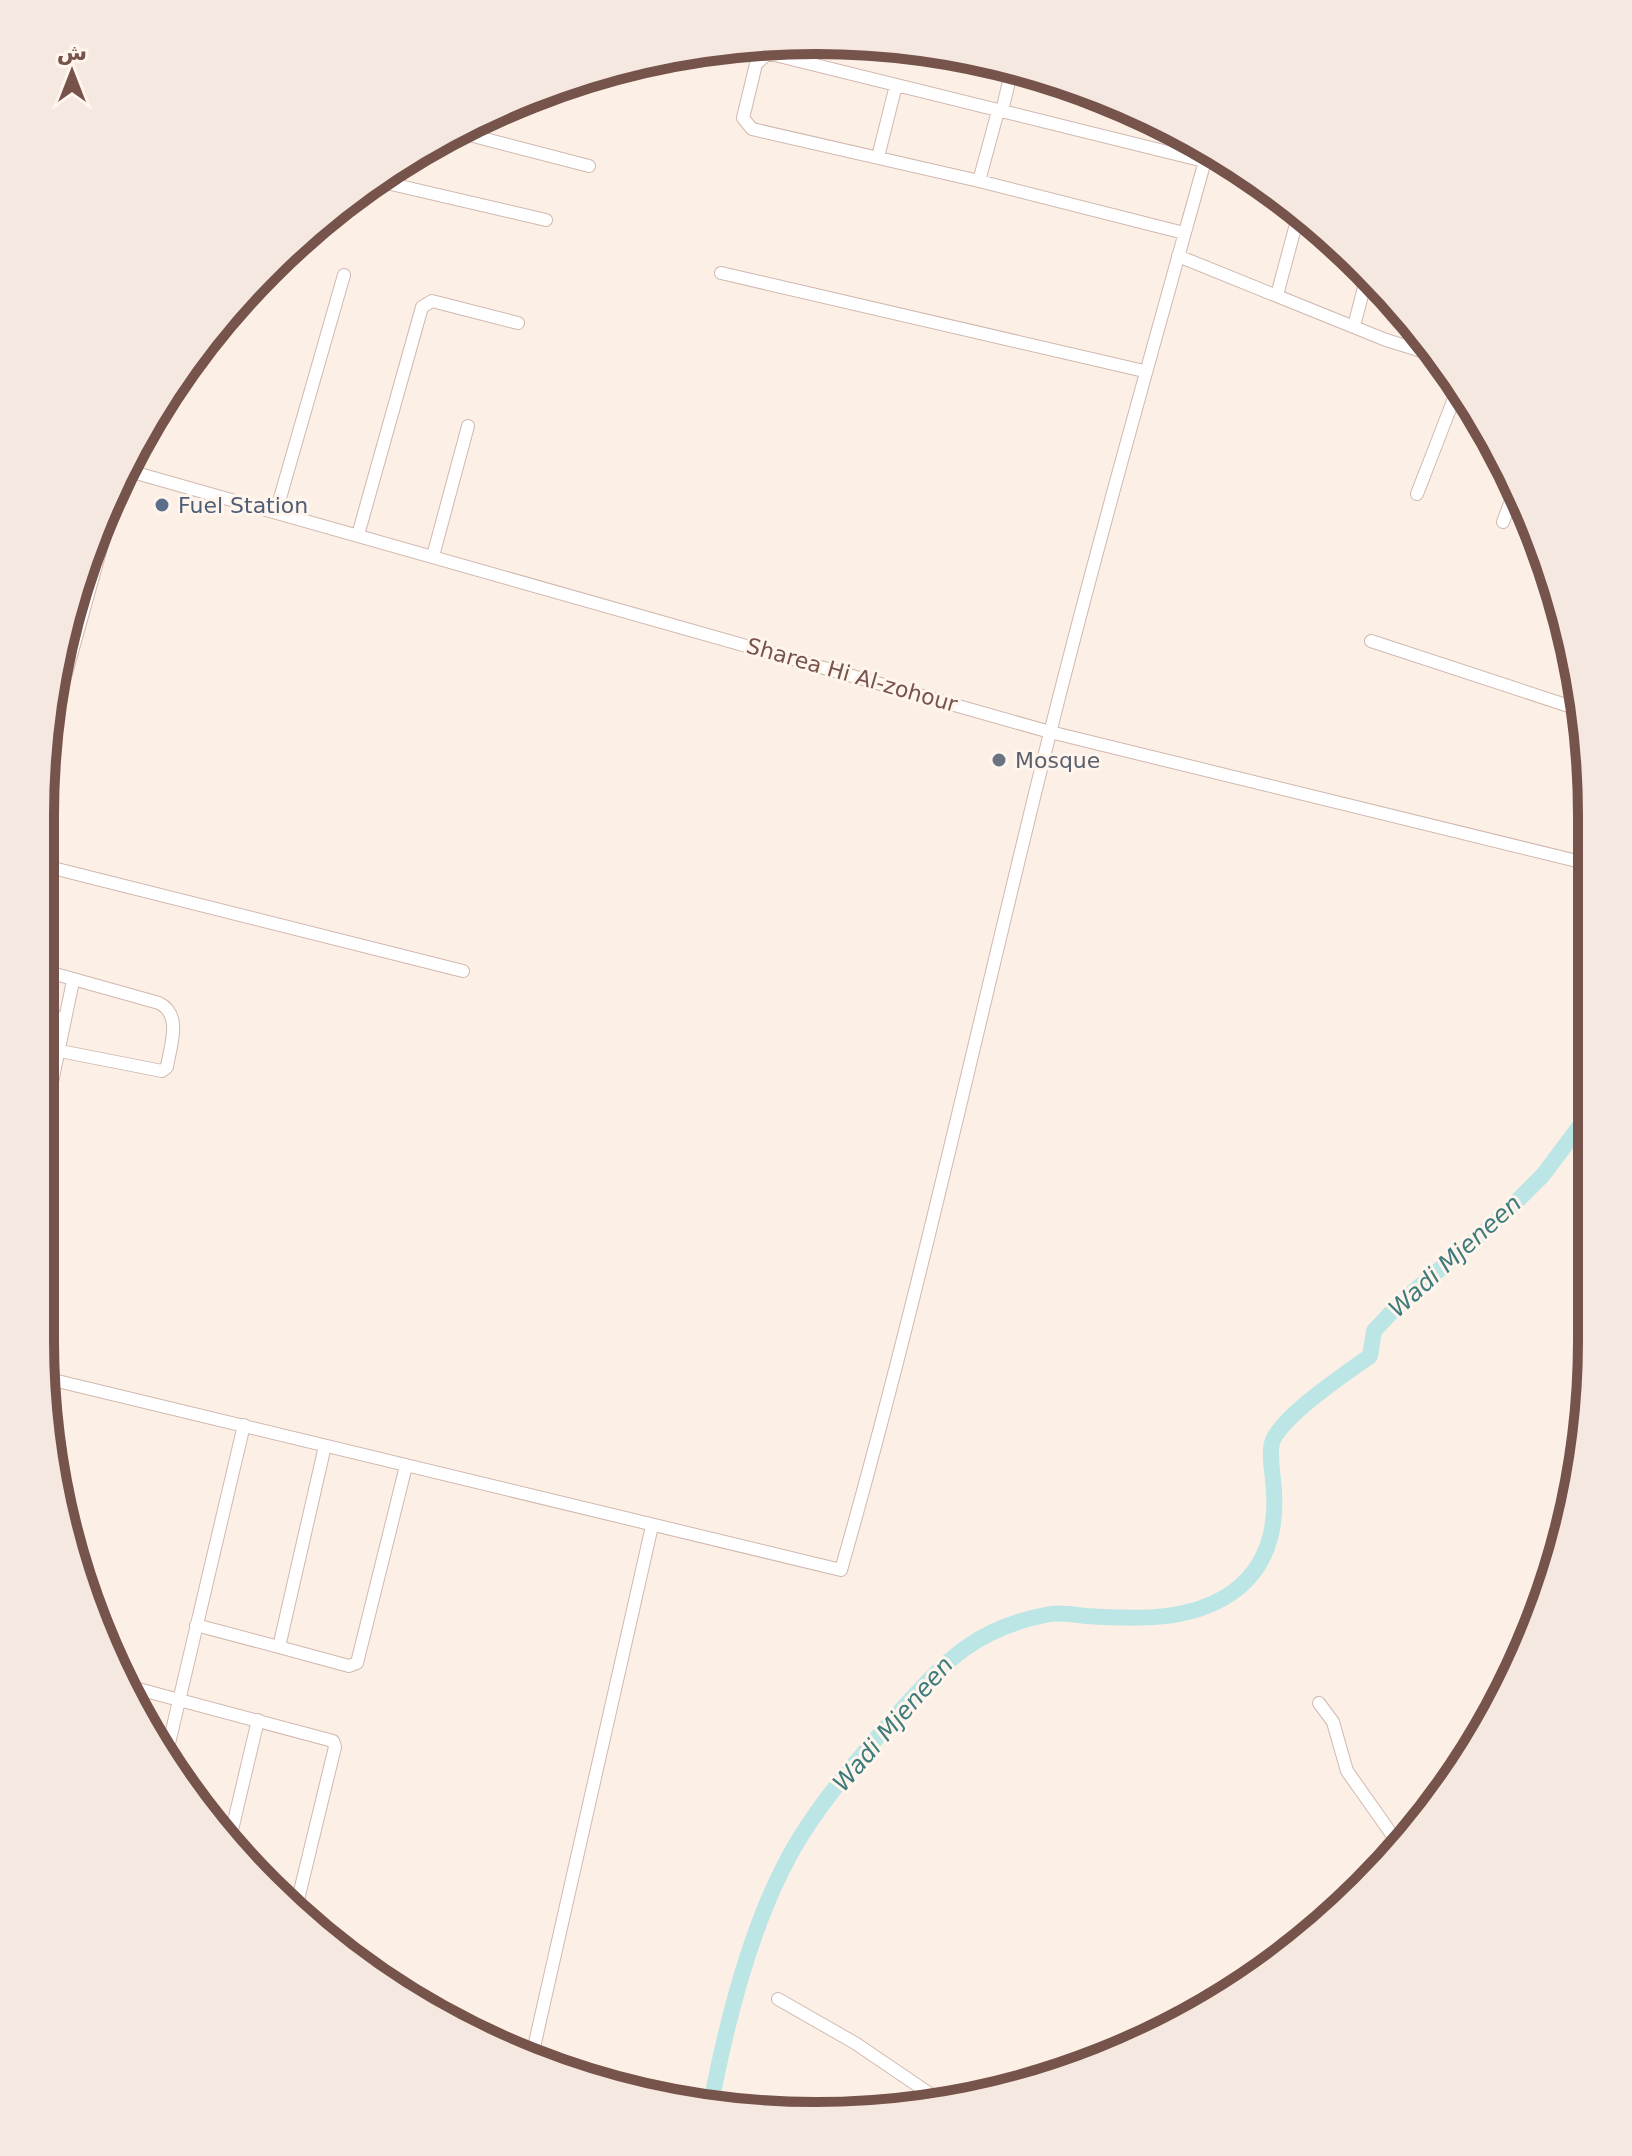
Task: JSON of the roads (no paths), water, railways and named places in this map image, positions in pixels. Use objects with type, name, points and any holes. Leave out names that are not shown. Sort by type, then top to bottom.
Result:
[{"type":"street","points":[[765,56],[756,64],[743,118],[752,129],[979,181],[1184,233]]},
{"type":"street","points":[[777,56],[1000,111],[1188,151]]},
{"type":"street","points":[[979,181],[1009,79]]},
{"type":"street","points":[[878,157],[896,85]]},
{"type":"street","points":[[473,136],[589,166]]},
{"type":"street","points":[[56,1381],[841,1570],[883,1422],[1050,732],[1144,371],[1204,161]]},
{"type":"street","points":[[391,184],[546,220]]},
{"type":"street","points":[[1277,295],[1296,224]]},
{"type":"street","points":[[1178,256],[1419,349]]},
{"type":"street","points":[[721,273],[1144,371]]},
{"type":"street","points":[[276,512],[344,275]]},
{"type":"street","points":[[1354,326],[1364,287]]},
{"type":"street","points":[[358,535],[422,307],[432,301],[518,323]]},
{"type":"street","points":[[1417,494],[1454,399]]},
{"type":"street","points":[[433,556],[468,426]]},
{"type":"street","name":"Sharea Hi Al-zohour","points":[[136,473],[1050,732],[1578,861]]},
{"type":"street","points":[[1503,522],[1510,503]]},
{"type":"street","points":[[79,623],[90,584]]},
{"type":"street","points":[[1371,641],[1569,706]]},
{"type":"street","points":[[54,868],[463,971]]},
{"type":"street","points":[[54,974],[167,1007],[174,1019],[167,1067],[158,1071],[60,1051]]},
{"type":"street","points":[[54,1078],[73,981]]},
{"type":"street","points":[[54,1015],[63,1027]]},
{"type":"street","points":[[169,1743],[244,1425]]},
{"type":"street","points":[[279,1647],[325,1446]]},
{"type":"street","points":[[196,1625],[349,1666],[357,1663],[406,1466]]},
{"type":"street","points":[[534,2048],[652,1526]]},
{"type":"street","points":[[139,1689],[258,1720],[334,1744],[298,1898]]},
{"type":"street","points":[[1319,1703],[1333,1722],[1347,1771],[1393,1837]]},
{"type":"street","points":[[232,1829],[258,1720]]},
{"type":"street","points":[[778,1999],[855,2043],[928,2093]]},
{"type":"waterway","name":"Wadi Mjeneen","points":[[713,2094],[744,1966],[784,1866],[822,1805],[894,1718],[945,1665],[1000,1628],[1055,1613],[1124,1618],[1181,1614],[1217,1602],[1246,1581],[1256,1569],[1269,1542],[1274,1512],[1271,1447],[1281,1427],[1318,1394],[1370,1356],[1374,1331],[1401,1302],[1499,1219],[1543,1175],[1578,1128]]},
{"type":"place","name":"Fuel Station","points":[[162,505]]},
{"type":"place","name":"Mosque","points":[[999,760]]}]
